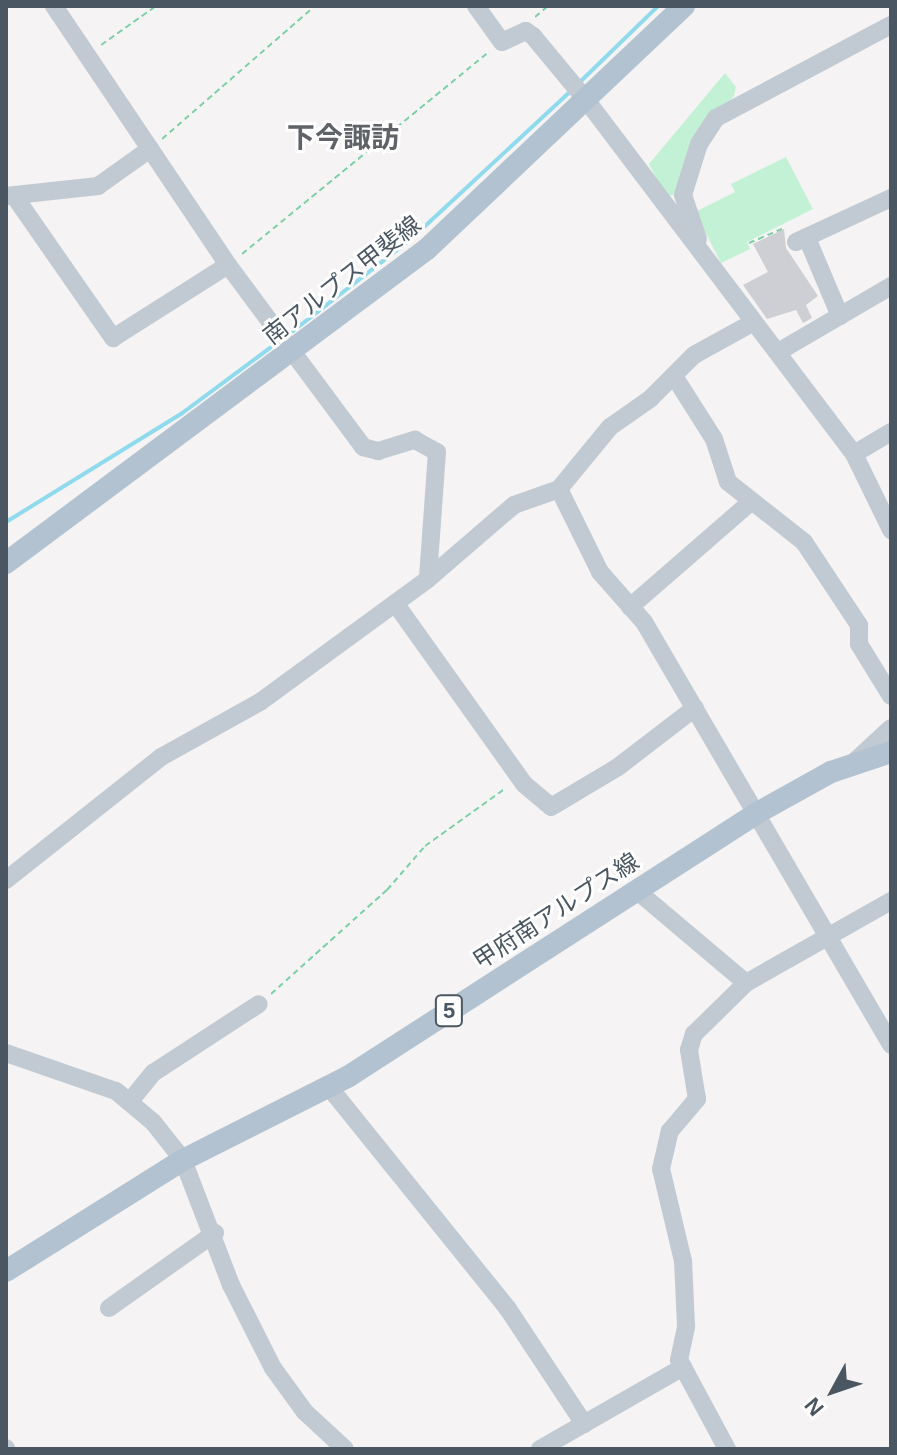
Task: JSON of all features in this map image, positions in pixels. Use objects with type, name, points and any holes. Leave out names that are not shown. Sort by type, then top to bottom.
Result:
[{"type":"main road","name":"南アルプス甲斐線","points":[[6,563],[427,249],[684,6]]},
{"type":"main road","name":"甲府南アルプス線","points":[[6,1271],[183,1160],[329,1087],[759,812],[854,762],[891,752]]},
{"type":"street","points":[[54,6],[228,265],[363,447],[378,451],[415,440],[437,452],[428,579]]},
{"type":"street","points":[[476,6],[502,42],[526,31],[533,36],[587,101],[697,250],[727,281],[752,323],[778,352],[854,454],[891,530]]},
{"type":"street","points":[[697,250],[683,195],[699,144],[716,118],[891,25]]},
{"type":"street","points":[[150,149],[98,186],[10,197],[113,338],[228,265]]},
{"type":"street","points":[[840,316],[815,273],[801,240],[891,198]]},
{"type":"street","points":[[778,352],[891,286]]},
{"type":"street","points":[[6,880],[161,757],[260,702],[428,579],[514,505],[559,489],[610,427],[674,376],[694,355],[752,323]]},
{"type":"street","points":[[674,376],[714,439],[728,482],[804,542],[859,625],[859,644],[891,696]]},
{"type":"street","points":[[854,454],[891,432]]},
{"type":"street","points":[[559,489],[600,572],[630,607],[759,812],[827,937],[891,1045]]},
{"type":"street","points":[[630,607],[751,502]]},
{"type":"street","points":[[395,603],[519,777],[551,807],[618,767],[695,708]]},
{"type":"street","points":[[854,762],[891,728]]},
{"type":"street","points":[[636,890],[746,983]]},
{"type":"street","points":[[727,1449],[683,1367],[686,1291],[665,1201],[663,1150],[670,1131],[697,1099],[689,1050],[694,1034],[746,983],[891,901]]},
{"type":"street","points":[[131,1100],[153,1073],[259,1004]]},
{"type":"street","points":[[10,1055],[88,1079],[131,1100],[183,1160],[215,1233],[231,1285],[273,1368],[305,1412],[345,1449]]},
{"type":"street","points":[[329,1087],[508,1309],[584,1424]]},
{"type":"street","points":[[109,1308],[215,1233]]},
{"type":"street","points":[[540,1449],[683,1367]]},
{"type":"path","points":[[86,55],[156,6]]},
{"type":"path","points":[[150,149],[315,6]]},
{"type":"path","points":[[228,265],[502,42]]},
{"type":"path","points":[[749,243],[781,228],[793,230],[801,240]]},
{"type":"path","points":[[259,1004],[387,890],[425,846],[519,777]]},
{"type":"green space","points":[[725,73],[736,87],[734,96],[720,111],[680,193],[666,197],[649,164]]},
{"type":"green space","points":[[786,157],[813,209],[747,242],[750,249],[721,263],[695,212],[735,192],[731,184]]},
{"type":"building","points":[[784,229],[786,248],[818,296],[806,305],[812,318],[803,323],[796,310],[767,319],[743,285],[768,272],[753,244]]},
{"type":"waterway","points":[[581,81],[658,6]]},
{"type":"waterway","points":[[293,331],[410,240],[569,93]]},
{"type":"waterway","points":[[6,522],[181,414],[270,348]]},
{"type":"district","name":"下今諏訪","points":[[343,138]]}]
